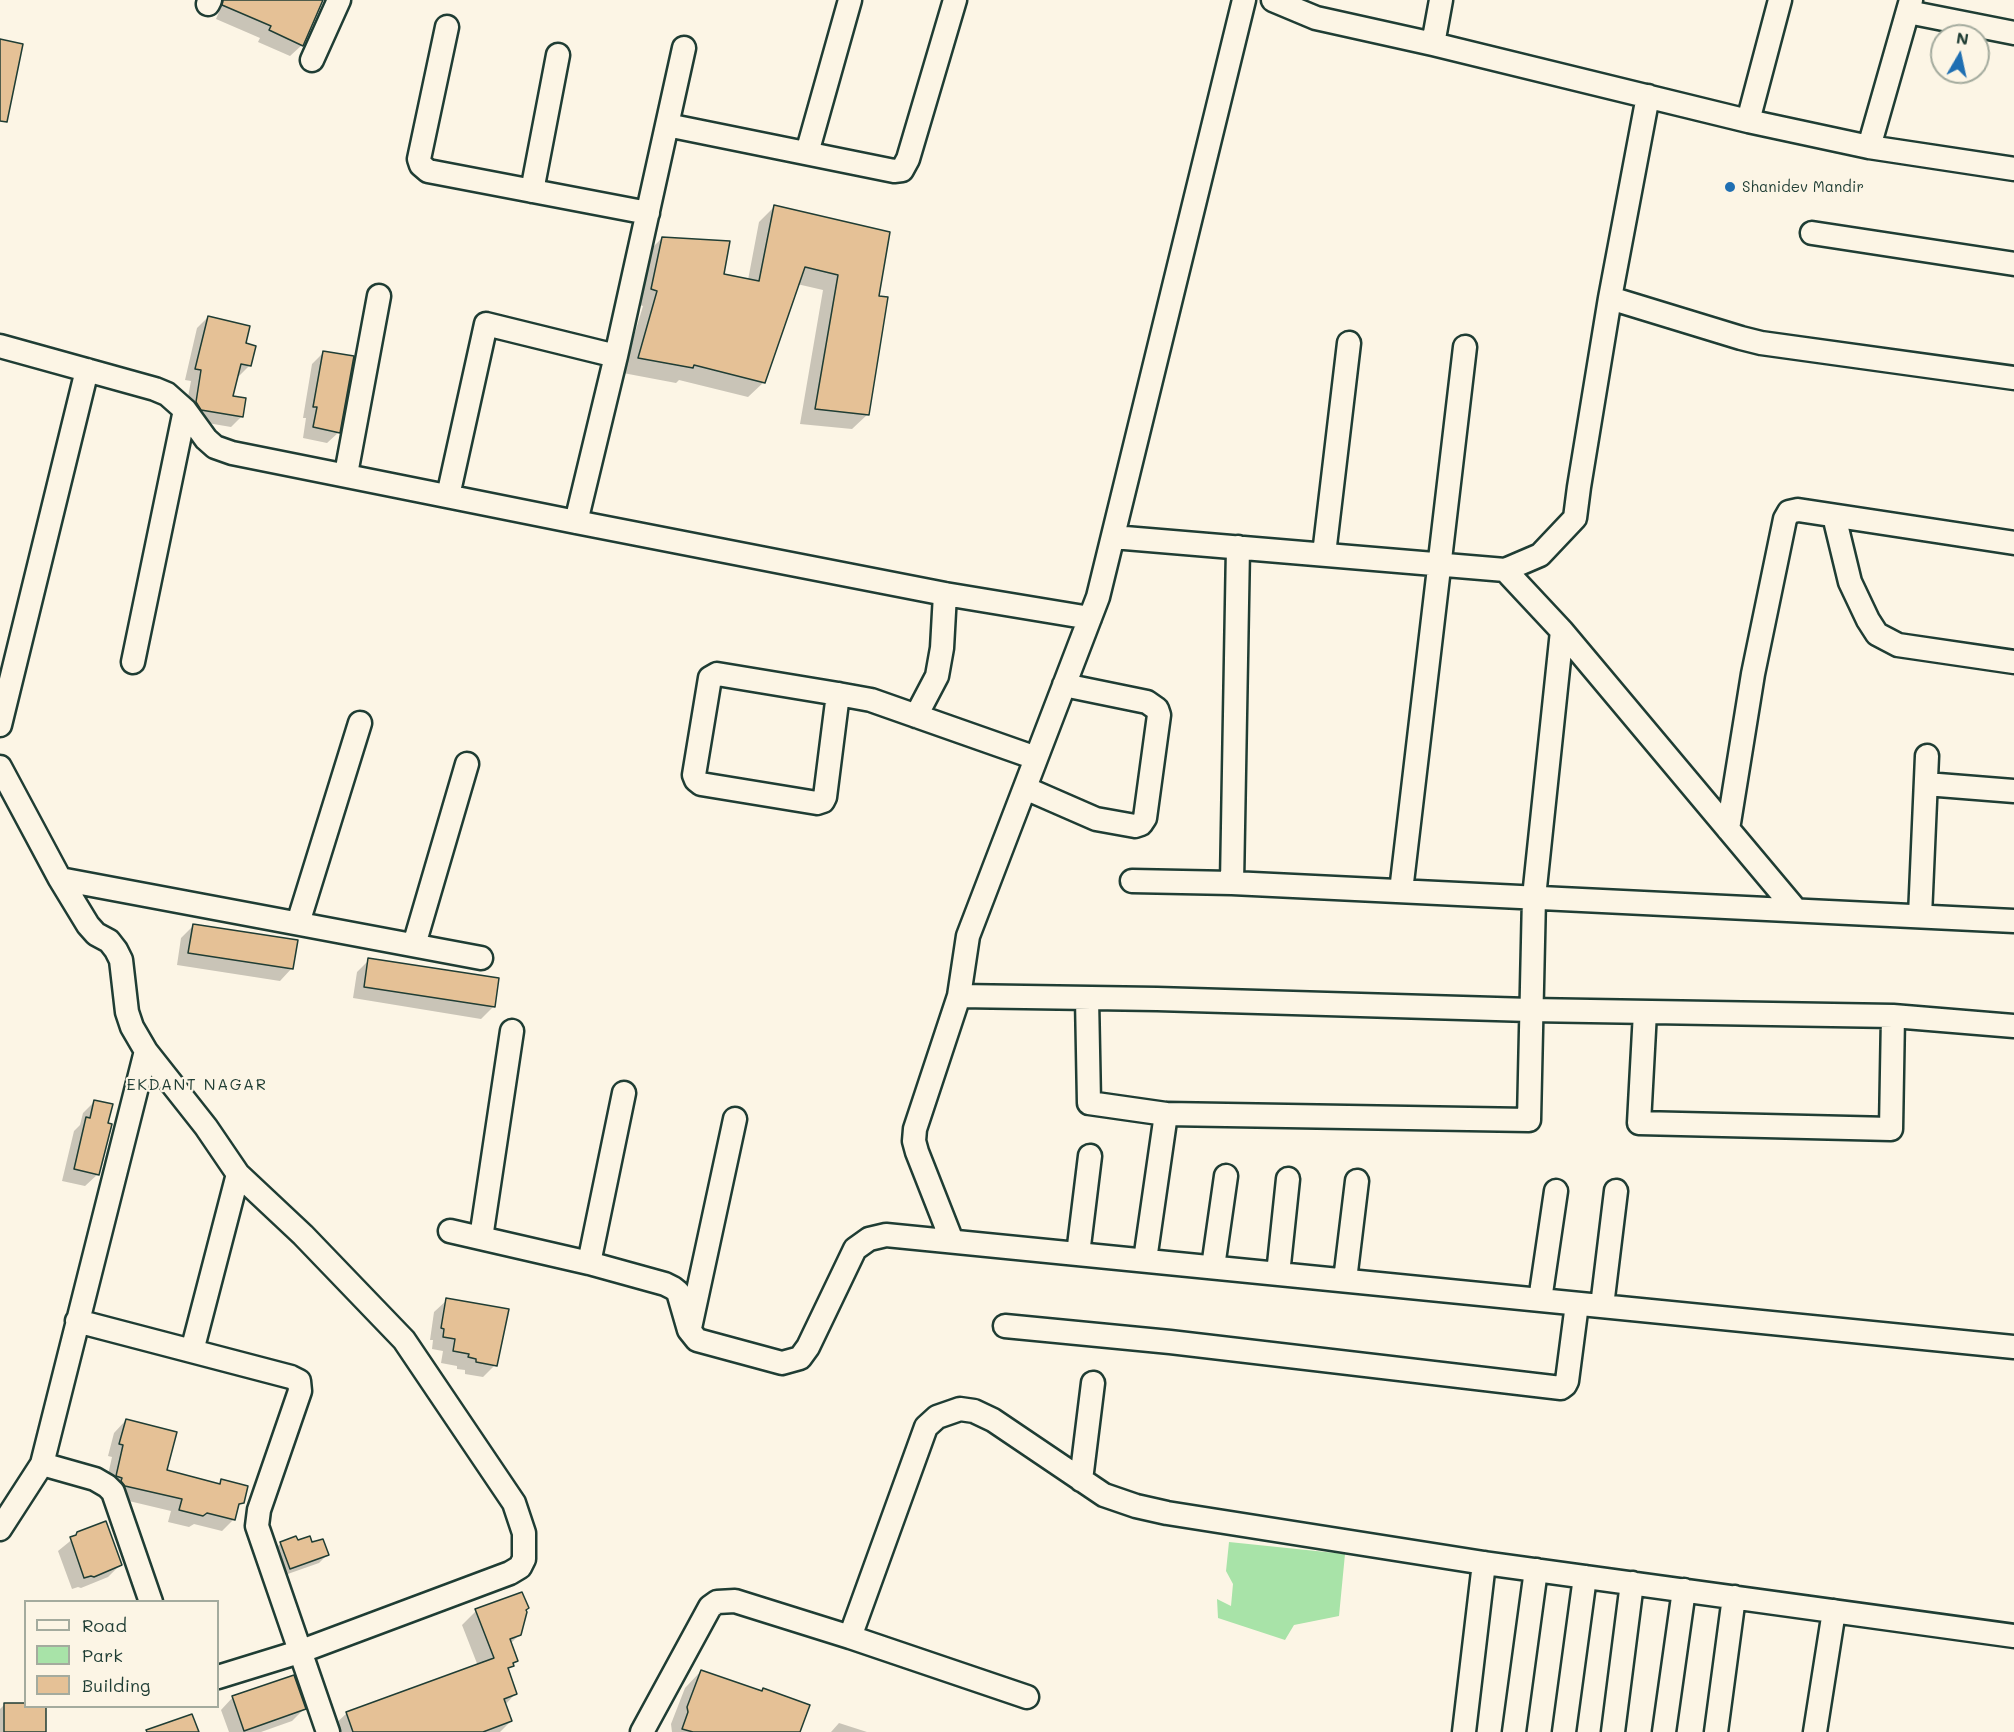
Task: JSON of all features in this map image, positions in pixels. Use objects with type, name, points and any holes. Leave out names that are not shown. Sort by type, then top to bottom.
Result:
[{"type":"street","points":[[312,60],[339,0]]},
{"type":"street","points":[[807,153],[850,0]]},
{"type":"street","points":[[667,125],[894,171],[902,170],[908,159],[955,0]]},
{"type":"street","points":[[952,1241],[914,1141],[918,1118],[959,996],[968,936],[1098,597],[1244,0]]},
{"type":"street","points":[[1273,0],[1316,18],[1433,44],[1748,121],[1869,147],[2014,169]]},
{"type":"street","points":[[1433,44],[1442,0]]},
{"type":"street","points":[[1748,121],[1780,0]]},
{"type":"street","points":[[1869,147],[1909,6],[2014,33]]},
{"type":"street","points":[[447,27],[419,159],[421,165],[428,171],[648,213]]},
{"type":"street","points":[[576,522],[616,356],[684,48]]},
{"type":"street","points":[[532,191],[558,55]]},
{"type":"street","points":[[1113,537],[1505,570],[1540,555],[1575,518],[1610,298],[1648,96]]},
{"type":"street","points":[[1812,233],[2014,264]]},
{"type":"street","points":[[346,474],[379,296]]},
{"type":"street","points":[[1610,298],[1761,343],[2014,378]]},
{"type":"street","points":[[448,496],[486,324],[616,356]]},
{"type":"street","points":[[1324,554],[1349,343]]},
{"type":"street","points":[[0,346],[167,394],[185,410],[206,439],[215,447],[232,453],[945,594],[1090,618]]},
{"type":"street","points":[[1401,891],[1464,347]]},
{"type":"street","points":[[0,725],[87,370]]},
{"type":"street","points":[[133,662],[185,410]]},
{"type":"street","points":[[1728,829],[1753,674],[1785,519],[1789,512],[1798,510],[2014,543]]},
{"type":"street","points":[[1834,516],[1850,582],[1877,634],[1898,645],[2014,662]]},
{"type":"street","points":[[1232,883],[1238,547]]},
{"type":"street","points":[[1505,570],[1562,631],[1796,910]]},
{"type":"street","points":[[916,716],[937,676],[942,648],[945,594]]},
{"type":"street","points":[[1087,998],[1089,1103],[1166,1114],[1529,1120],[1534,897],[1562,631]]},
{"type":"street","points":[[838,694],[823,801],[817,802],[701,784],[696,780],[694,775],[709,681],[717,674],[838,694],[871,700],[1036,758]]},
{"type":"street","points":[[1025,788],[1096,819],[1135,826],[1141,824],[1144,818],[1159,715],[1157,709],[1147,702],[1064,685]]},
{"type":"street","points":[[298,923],[360,723]]},
{"type":"street","points":[[1920,916],[1927,756]]},
{"type":"street","points":[[414,945],[467,764]]},
{"type":"street","points":[[0,767],[60,879],[88,925],[116,950],[121,960],[127,1012],[132,1028],[146,1051],[206,1127],[238,1174],[303,1235],[404,1340],[514,1503],[524,1533],[524,1559],[520,1567],[510,1573],[299,1652],[219,1677]]},
{"type":"street","points":[[1926,784],[2014,791]]},
{"type":"street","points":[[60,879],[481,958]]},
{"type":"street","points":[[1132,881],[1232,883],[2014,921]]},
{"type":"street","points":[[959,996],[1893,1016],[2014,1026]]},
{"type":"street","points":[[1645,1012],[1639,1124],[1879,1129],[1891,1129],[1893,1016]]},
{"type":"street","points":[[481,1238],[512,1031]]},
{"type":"street","points":[[0,1529],[42,1464],[146,1051]]},
{"type":"street","points":[[589,1263],[624,1093]]},
{"type":"street","points":[[1145,1260],[1166,1114]]},
{"type":"street","points":[[690,1330],[735,1119]]},
{"type":"street","points":[[1078,1254],[1090,1156]]},
{"type":"street","points":[[192,1351],[238,1174]]},
{"type":"street","points":[[1213,1267],[1226,1176]]},
{"type":"street","points":[[1278,1274],[1288,1179]]},
{"type":"street","points":[[1345,1281],[1357,1181]]},
{"type":"street","points":[[1540,1300],[1556,1191]]},
{"type":"street","points":[[1602,1306],[1616,1191]]},
{"type":"street","points":[[450,1231],[589,1263],[673,1287],[678,1292],[694,1337],[703,1343],[776,1363],[800,1358],[808,1347],[851,1256],[861,1244],[869,1239],[886,1235],[2014,1347]]},
{"type":"street","points":[[1005,1326],[1170,1342],[1561,1388],[1567,1381],[1577,1304]]},
{"type":"street","points":[[77,1321],[291,1377],[299,1382],[300,1391],[259,1510],[257,1526],[328,1732]]},
{"type":"street","points":[[1081,1480],[1093,1383]]},
{"type":"street","points":[[850,1637],[926,1427],[937,1417],[960,1409],[974,1411],[993,1420],[1104,1495],[1167,1513],[1484,1563],[2014,1636]]},
{"type":"street","points":[[42,1464],[95,1479],[113,1492],[150,1600]]},
{"type":"street","points":[[1464,1732],[1484,1563]]},
{"type":"street","points":[[1514,1732],[1536,1570]]},
{"type":"street","points":[[1564,1732],[1585,1576]]},
{"type":"street","points":[[1613,1732],[1632,1583]]},
{"type":"street","points":[[1664,1732],[1684,1590]]},
{"type":"street","points":[[1716,1732],[1734,1597]]},
{"type":"street","points":[[642,1732],[710,1607],[717,1602],[735,1601],[1027,1697]]},
{"type":"street","points":[[1815,1732],[1833,1611]]},
{"type":"green space","points":[[1229,1542],[1345,1554],[1339,1616],[1294,1625],[1285,1640],[1218,1618],[1217,1599],[1231,1606],[1233,1584],[1226,1571]]},
{"type":"building","points":[[223,0],[323,0],[303,46],[269,30],[271,26],[222,5]]},
{"type":"building","points":[[0,39],[23,44],[7,122],[0,121]]},
{"type":"building","points":[[774,205],[890,232],[879,296],[888,297],[869,415],[815,409],[838,275],[805,267],[765,383],[694,365],[693,368],[638,358],[657,291],[651,289],[662,237],[730,241],[724,274],[759,281]]},
{"type":"building","points":[[208,316],[250,326],[246,343],[256,346],[251,366],[241,364],[233,396],[246,398],[243,417],[201,410],[196,402],[201,370],[195,369]]},
{"type":"building","points":[[323,351],[354,356],[340,433],[313,427],[317,407],[313,407]]},
{"type":"building","points":[[193,924],[298,940],[293,969],[188,953]]},
{"type":"building","points":[[368,958],[499,978],[495,1007],[364,987]]},
{"type":"building","points":[[94,1100],[113,1104],[108,1123],[112,1124],[99,1175],[74,1169],[86,1117],[90,1118]]},
{"type":"building","points":[[446,1298],[509,1309],[497,1366],[476,1362],[476,1359],[468,1357],[469,1354],[453,1351],[455,1339],[443,1337],[444,1329],[441,1328]]},
{"type":"building","points":[[126,1419],[177,1432],[167,1470],[220,1484],[221,1479],[248,1486],[244,1503],[239,1504],[235,1520],[207,1513],[203,1516],[179,1510],[182,1499],[125,1486],[121,1481],[122,1478],[116,1476],[123,1445],[119,1444]]},
{"type":"building","points":[[106,1521],[122,1565],[94,1577],[84,1578],[70,1537]]},
{"type":"building","points":[[296,1536],[298,1540],[310,1536],[312,1542],[323,1539],[329,1555],[290,1569],[280,1542]]},
{"type":"building","points":[[522,1592],[529,1608],[526,1610],[521,1635],[510,1639],[518,1661],[513,1663],[514,1666],[508,1668],[517,1694],[504,1699],[512,1721],[483,1732],[353,1732],[346,1712],[494,1658],[475,1609]]},
{"type":"building","points":[[701,1670],[762,1691],[763,1688],[810,1705],[800,1732],[693,1732],[682,1729],[688,1712],[687,1707]]},
{"type":"building","points":[[294,1675],[306,1709],[244,1731],[232,1696]]},
{"type":"building","points":[[4,1703],[24,1703],[24,1708],[46,1708],[46,1732],[4,1732]]},
{"type":"building","points":[[192,1714],[199,1732],[147,1732],[146,1730]]},
{"type":"place","name":"Shanidev Mandir","points":[[1730,187]]},
{"type":"district","name":"EKDANT NAGAR","points":[[197,1085]]}]
